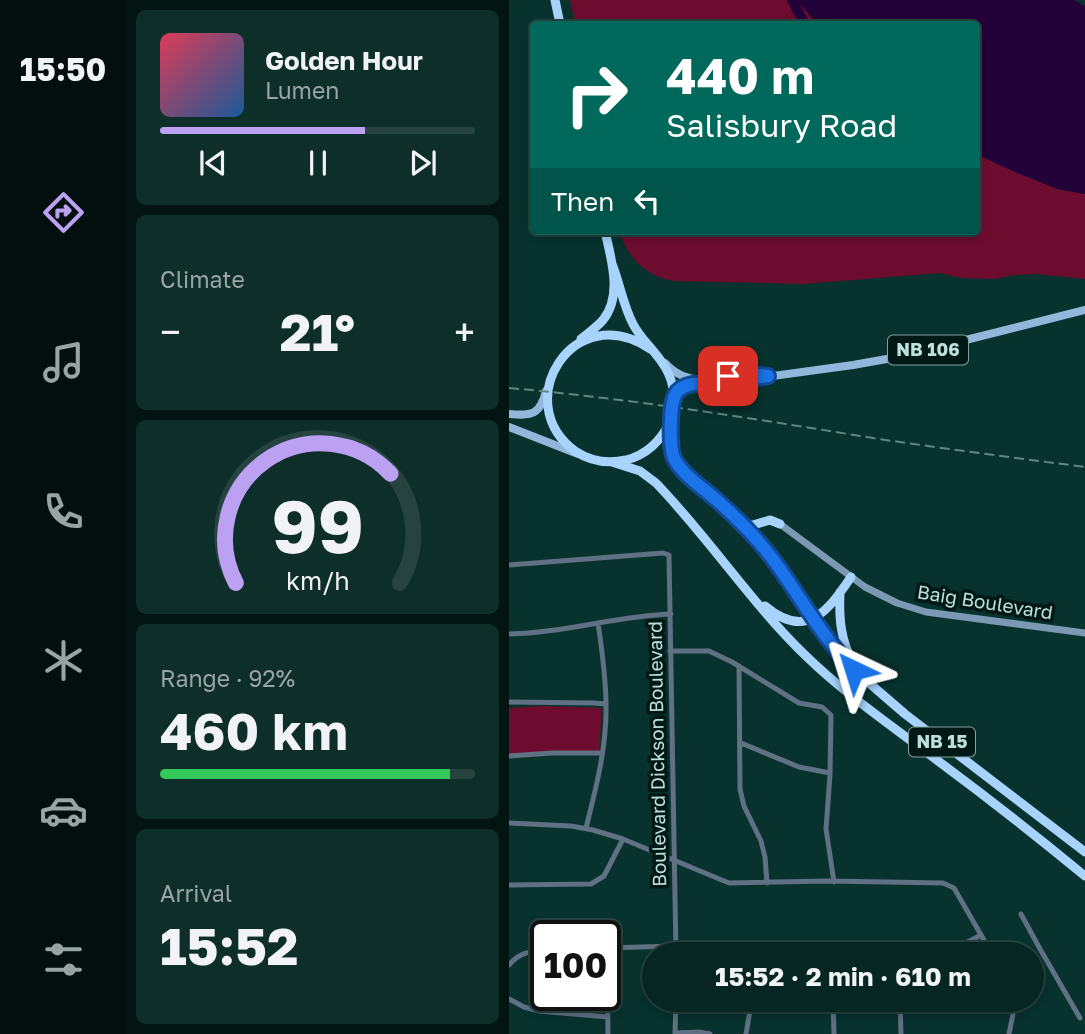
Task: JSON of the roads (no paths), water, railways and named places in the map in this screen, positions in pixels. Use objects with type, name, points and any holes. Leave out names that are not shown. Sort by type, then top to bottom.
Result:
[{"type":"highway","points":[[555,0],[559,21]]},
{"type":"highway","points":[[606,235],[614,282],[611,306],[603,320],[560,359],[553,369],[546,391],[546,403],[553,427],[568,447],[595,460],[612,462],[634,458],[653,446],[671,418],[674,397],[667,369],[635,329],[629,317],[612,264]]},
{"type":"highway","points":[[575,345],[587,338],[614,334],[628,337],[652,349]]},
{"type":"highway","name":"NB 15","points":[[671,418],[672,450],[677,463],[744,525],[848,663],[905,714],[1085,852]]},
{"type":"highway","name":"NB 15","points":[[612,462],[640,471],[653,480],[792,642],[820,669],[1085,876]]},
{"type":"highway","points":[[744,525],[750,526],[770,520],[780,524]]},
{"type":"highway","points":[[743,586],[783,618],[799,621],[814,619],[824,611],[851,577]]},
{"type":"highway","points":[[840,592],[840,617],[846,647],[851,659],[872,686]]},
{"type":"main road","name":"NB 106","points":[[674,397],[687,385],[737,381],[898,357],[1085,310]]},
{"type":"main road","name":"NB 106","points":[[659,357],[672,370],[690,379],[750,374],[768,376]]},
{"type":"main road","points":[[509,414],[532,414],[543,403],[546,391]]},
{"type":"main road","points":[[509,427],[579,454]]},
{"type":"street","name":"Baig Boulevard","points":[[780,524],[851,577],[885,598],[915,609],[1085,633]]},
{"type":"street","name":"Boulevard Dickson Boulevard","points":[[509,565],[663,552],[669,555],[675,942]]},
{"type":"street","points":[[509,634],[529,634],[627,618],[671,614]]},
{"type":"street","points":[[586,828],[602,753],[606,704],[598,623]]},
{"type":"street","points":[[670,651],[709,651],[799,703],[822,707],[831,715],[826,829],[834,882]]},
{"type":"street","points":[[739,666],[740,789],[744,806],[761,841],[767,883]]},
{"type":"street","points":[[509,702],[606,704]]},
{"type":"street","points":[[741,743],[799,767],[830,773]]},
{"type":"street","points":[[509,757],[552,753],[602,753]]},
{"type":"street","points":[[509,823],[586,828],[623,839],[729,883],[943,883],[954,888],[985,942]]},
{"type":"street","points":[[509,885],[591,884],[604,876],[623,839]]},
{"type":"street","points":[[1021,914],[1036,942]]},
{"type":"street","points":[[968,942],[981,935]]},
{"type":"street","points":[[621,948],[642,947]]},
{"type":"street","points":[[509,965],[526,951],[530,951]]},
{"type":"street","points":[[1044,956],[1080,1018]]},
{"type":"street","points":[[509,999],[539,1011],[608,1017]]},
{"type":"street","points":[[608,1011],[608,1034]]},
{"type":"street","points":[[676,1012],[675,1033],[710,1034]]},
{"type":"street","points":[[746,1034],[750,1012]]},
{"type":"street","points":[[833,1012],[834,1034]]},
{"type":"street","points":[[900,1012],[901,1034]]},
{"type":"street","points":[[1009,1034],[1013,1012]]},
{"type":"waterway","points":[[792,0],[803,21]]},
{"type":"railway","points":[[509,388],[648,404],[1085,467]]}]
